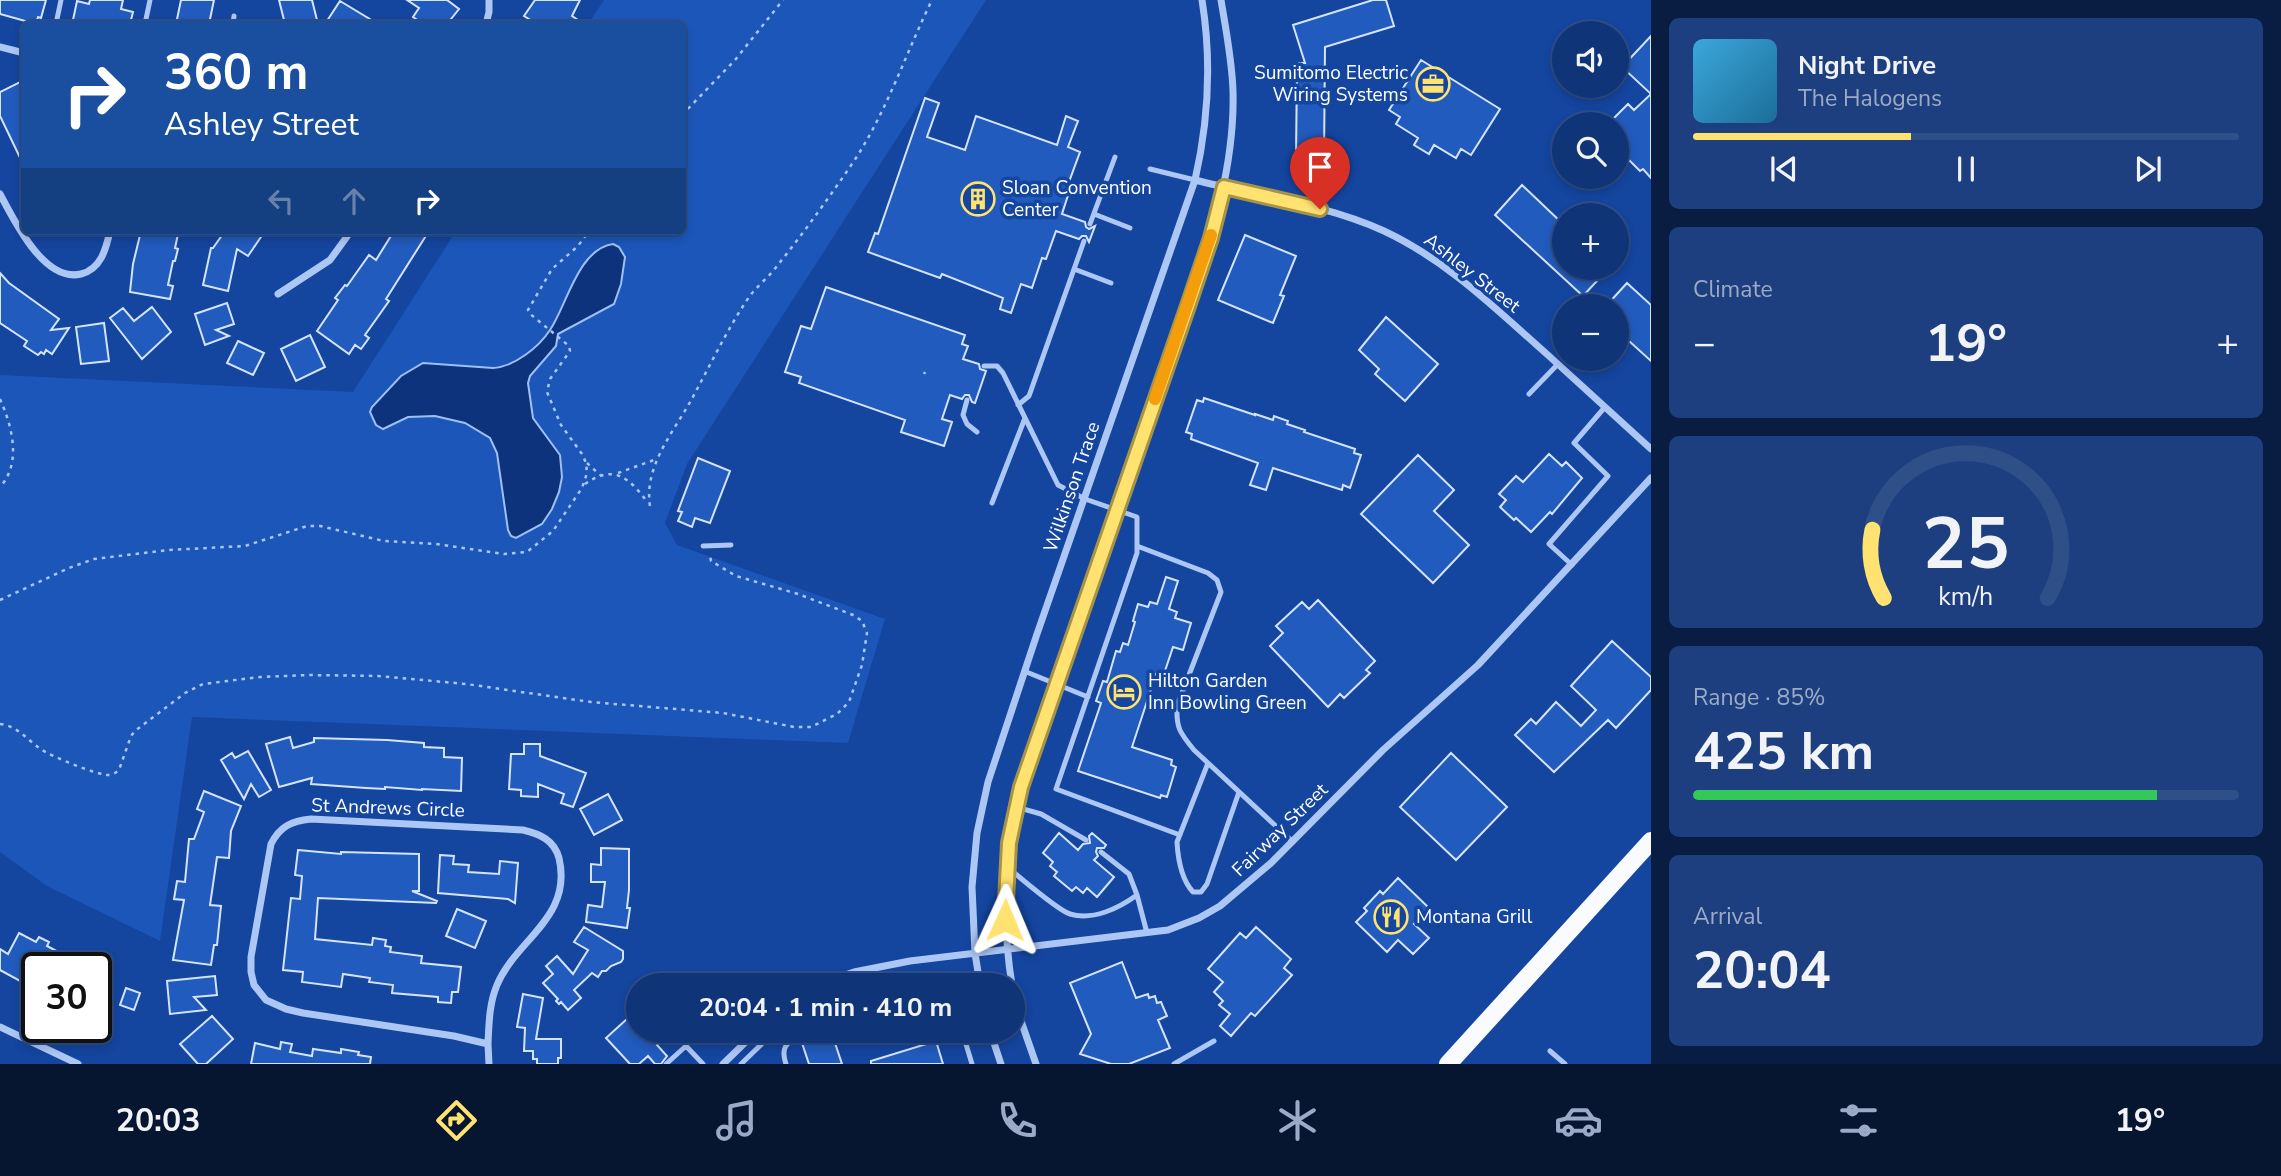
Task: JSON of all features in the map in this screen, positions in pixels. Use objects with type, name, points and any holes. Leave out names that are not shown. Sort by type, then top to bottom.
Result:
[{"type":"main road","points":[[1448,1064],[1651,841]]},
{"type":"street","points":[[486,21],[489,0]]},
{"type":"street","name":"Wilkinson Trace","points":[[978,973],[972,887],[977,833],[992,770],[1195,180],[1208,99],[1208,48],[1202,0]]},
{"type":"street","points":[[1011,973],[1005,920],[1007,866],[1016,807],[1055,685],[1192,294],[1224,187],[1231,151],[1233,91],[1221,0]]},
{"type":"street","points":[[0,47],[21,52]]},
{"type":"street","name":"Ashley Street","points":[[1195,180],[1337,213],[1415,247],[1461,278],[1552,359]]},
{"type":"street","points":[[0,194],[21,229]]},
{"type":"street","points":[[24,235],[49,265],[63,273],[80,274],[95,267],[106,250],[109,235]]},
{"type":"street","points":[[278,294],[330,260],[348,235]]},
{"type":"street","name":"Ashley Street","points":[[1566,371],[1651,450]]},
{"type":"street","name":"Fairway Street","points":[[851,973],[891,964],[1007,948],[1168,930],[1220,906],[1255,878],[1383,750],[1478,665],[1651,478]]},
{"type":"street","name":"St Andrews Circle","points":[[488,1044],[303,1013],[272,1003],[257,991],[251,972],[253,941],[267,858],[281,829],[292,822],[311,819],[523,830],[547,839],[558,854],[561,868],[559,890],[555,905],[544,925],[506,969],[497,984],[490,1009],[489,1064]]},
{"type":"street","points":[[0,1027],[78,1064]]},
{"type":"street","points":[[1025,1032],[1036,1064]]},
{"type":"street","points":[[723,1064],[745,1043]]},
{"type":"street","points":[[994,1043],[1001,1064]]},
{"type":"lane","points":[[57,21],[61,0]]},
{"type":"lane","points":[[146,21],[150,0]]},
{"type":"lane","points":[[233,21],[234,16]]},
{"type":"lane","points":[[1090,224],[1115,157]]},
{"type":"lane","points":[[1150,169],[1195,180]]},
{"type":"lane","points":[[1094,214],[1130,228]]},
{"type":"lane","points":[[1018,405],[1029,396],[1084,241]]},
{"type":"lane","points":[[1074,269],[1111,283]]},
{"type":"lane","points":[[984,366],[997,366],[1003,373],[1062,489],[1138,517],[1137,553],[1056,789],[1180,835]]},
{"type":"lane","points":[[1529,394],[1552,370]]},
{"type":"lane","points":[[967,400],[962,415],[967,425],[977,432]]},
{"type":"lane","points":[[1572,565],[1549,544],[1608,476],[1574,443],[1605,407]]},
{"type":"lane","points":[[992,503],[1025,418]]},
{"type":"lane","points":[[705,546],[731,545]]},
{"type":"lane","points":[[1138,546],[1208,573],[1217,580],[1221,592],[1177,706],[1177,723],[1181,735],[1208,763],[1293,842]]},
{"type":"lane","points":[[1024,671],[1088,697]]},
{"type":"lane","points":[[1208,763],[1177,842],[1186,885],[1193,892],[1202,892],[1207,884],[1239,792]]},
{"type":"lane","points":[[1016,807],[1041,814],[1086,840]]},
{"type":"lane","points":[[1101,852],[1129,874],[1138,895],[1147,933]]},
{"type":"lane","points":[[1007,866],[1067,913],[1081,916],[1103,912],[1121,906],[1138,895]]},
{"type":"lane","points":[[1174,1064],[1214,1041]]},
{"type":"lane","points":[[686,1043],[703,1064]]},
{"type":"lane","points":[[741,1064],[763,1043]]},
{"type":"lane","points":[[786,1064],[782,1053],[783,1048],[789,1043]]},
{"type":"lane","points":[[966,1043],[972,1064]]},
{"type":"lane","points":[[666,1064],[686,1046]]},
{"type":"lane","points":[[1550,1051],[1564,1064]]},
{"type":"path","points":[[686,111],[735,60],[783,0]]},
{"type":"path","points":[[615,474],[626,479],[650,506],[649,497],[656,459],[751,294],[770,276],[807,229],[872,131],[932,0]]},
{"type":"path","points":[[586,235],[552,269],[528,310],[565,342],[570,351],[550,379],[547,392],[561,425],[586,463],[600,475]]},
{"type":"path","points":[[0,399],[13,446],[11,469],[0,487]]},
{"type":"path","points":[[582,486],[600,475],[615,474],[656,459]]},
{"type":"path","points":[[0,600],[68,568],[94,559],[169,550],[245,546],[301,527],[320,526],[384,541],[436,544],[503,554],[527,552],[553,531],[582,486],[587,473],[586,463]]},
{"type":"path","points":[[0,724],[16,729],[52,755],[109,775],[119,770],[135,731],[185,693],[203,684],[260,677],[348,675],[457,683],[591,702],[723,713],[794,727],[811,727],[837,714],[849,702],[862,665],[867,633],[862,621],[799,594],[736,576],[711,561],[705,546]]},
{"type":"shaded area","points":[[604,0],[986,0],[687,464],[665,523],[677,545],[885,619],[848,743],[192,717],[160,941],[47,886],[0,852],[0,375],[353,392],[453,235],[686,235],[686,21],[590,21]]},
{"type":"shaded area","points":[[613,244],[619,247],[625,257],[621,284],[614,304],[558,334],[556,346],[530,376],[528,383],[533,418],[560,455],[562,477],[552,509],[542,524],[516,538],[511,536],[508,530],[497,453],[490,438],[465,423],[435,416],[408,417],[383,429],[376,425],[370,412],[401,376],[423,363],[493,368],[509,364],[525,355],[550,330],[582,267],[601,248]]},
{"type":"building","points":[[0,0],[46,0],[41,18],[38,17],[37,21],[25,21],[0,14]]},
{"type":"building","points":[[90,0],[123,0],[121,9],[133,12],[131,21],[73,20],[77,1],[89,4]]},
{"type":"building","points":[[181,0],[214,0],[210,21],[177,21]]},
{"type":"building","points":[[279,0],[312,0],[317,21],[284,21]]},
{"type":"building","points":[[407,0],[447,0],[459,9],[449,21],[419,21],[413,17],[419,8]]},
{"type":"building","points":[[535,0],[580,0],[572,16],[580,21],[532,21],[524,16]]},
{"type":"building","points":[[1373,0],[1386,0],[1394,26],[1325,47],[1324,159],[1296,159],[1297,63],[1305,63],[1293,25]]},
{"type":"building","points":[[340,1],[373,21],[327,21]]},
{"type":"building","points":[[1651,36],[1651,94],[1629,74],[1629,60]]},
{"type":"building","name":"Sumitomo Electric Wiring Systems","points":[[1421,60],[1500,109],[1471,155],[1461,149],[1456,158],[1434,145],[1429,154],[1414,145],[1418,138],[1396,124],[1400,117],[1389,110]]},
{"type":"building","points":[[21,82],[21,160],[0,116],[0,92]]},
{"type":"building","points":[[1651,94],[1651,178],[1629,160],[1629,112],[1620,112],[1628,104],[1634,110]]},
{"type":"building","name":"Sloan Convention Center","points":[[925,98],[939,103],[927,137],[965,150],[976,116],[1057,145],[1066,116],[1078,121],[1068,147],[1080,152],[1069,182],[1072,183],[1062,214],[1085,222],[1089,229],[1095,226],[1089,242],[1086,236],[1079,239],[1056,231],[1046,259],[1042,258],[1032,288],[1021,284],[1011,313],[1000,309],[1003,298],[942,274],[940,278],[868,252],[875,233],[878,234]]},
{"type":"building","points":[[1522,185],[1552,214],[1552,267],[1495,215]]},
{"type":"building","points":[[140,235],[178,235],[175,248],[178,249],[168,285],[173,286],[170,299],[130,292]]},
{"type":"building","points":[[222,235],[262,235],[248,256],[237,249],[228,291],[203,285],[213,248]]},
{"type":"building","points":[[392,235],[426,235],[386,299],[389,301],[365,335],[369,338],[361,349],[355,345],[349,354],[317,331],[338,300],[335,298],[369,255],[376,260]]},
{"type":"building","points":[[1245,235],[1296,256],[1280,295],[1284,296],[1273,323],[1218,300]]},
{"type":"building","points":[[0,273],[9,283],[59,319],[51,330],[69,328],[52,354],[46,350],[44,354],[41,352],[38,355],[24,346],[27,341],[0,323]]},
{"type":"building","points":[[1566,280],[1598,280],[1585,294],[1581,294]]},
{"type":"building","points":[[1627,283],[1651,305],[1651,361],[1629,341],[1629,294],[1617,294]]},
{"type":"building","points":[[826,287],[965,335],[962,344],[968,346],[963,359],[979,364],[980,369],[986,371],[975,403],[969,395],[962,399],[950,395],[942,419],[952,422],[944,446],[901,432],[905,420],[799,383],[801,377],[785,372],[801,326],[811,329]]},
{"type":"building","points":[[227,303],[234,324],[216,330],[229,336],[205,345],[195,314]]},
{"type":"building","points":[[152,307],[171,332],[142,359],[110,318],[123,308],[134,321]]},
{"type":"building","points":[[1386,317],[1438,364],[1405,401],[1375,374],[1379,369],[1359,350]]},
{"type":"building","points":[[104,323],[109,361],[81,364],[76,327]]},
{"type":"building","points":[[310,335],[325,367],[296,381],[281,349]]},
{"type":"building","points":[[238,341],[264,353],[253,375],[227,363]]},
{"type":"building","points":[[1204,398],[1273,420],[1274,416],[1305,430],[1304,432],[1355,449],[1354,453],[1361,455],[1350,488],[1343,485],[1342,490],[1273,468],[1266,490],[1250,485],[1258,463],[1191,439],[1192,434],[1186,432],[1197,400],[1203,402]]},
{"type":"building","points":[[1549,454],[1562,466],[1566,462],[1582,478],[1552,514],[1550,512],[1531,532],[1500,507],[1506,500],[1499,494],[1516,476],[1523,482]]},
{"type":"building","points":[[1418,455],[1454,490],[1434,511],[1469,545],[1433,583],[1361,514]]},
{"type":"building","points":[[698,458],[730,471],[710,523],[695,518],[692,527],[678,521],[682,512],[678,511]]},
{"type":"building","name":"Hilton Garden Inn Bowling Green","points":[[1166,577],[1178,581],[1169,609],[1177,612],[1175,618],[1191,623],[1183,650],[1173,647],[1163,677],[1156,674],[1132,747],[1172,760],[1171,765],[1176,767],[1167,797],[1161,795],[1160,798],[1078,771],[1101,703],[1096,701],[1103,681],[1107,682],[1116,651],[1120,652],[1123,643],[1128,645],[1138,604],[1148,607],[1150,602],[1157,604]]},
{"type":"building","points":[[1318,600],[1375,661],[1366,670],[1370,673],[1344,698],[1340,694],[1328,707],[1270,646],[1283,633],[1276,626],[1302,602],[1309,609]]},
{"type":"building","points":[[1612,641],[1651,677],[1651,690],[1616,728],[1608,720],[1554,772],[1515,735],[1531,719],[1536,724],[1556,702],[1581,726],[1596,710],[1571,686]]},
{"type":"building","points":[[290,737],[293,748],[314,742],[314,738],[387,740],[424,743],[424,747],[444,748],[444,757],[462,758],[461,791],[311,784],[312,778],[279,787],[266,744]]},
{"type":"building","points":[[524,744],[540,744],[540,756],[586,773],[573,807],[561,803],[564,794],[538,784],[538,797],[521,796],[521,790],[509,789],[511,754],[524,754]]},
{"type":"building","points":[[248,751],[271,790],[259,797],[251,784],[244,799],[221,760],[232,753],[235,758]]},
{"type":"building","points":[[1451,753],[1507,807],[1456,860],[1400,807]]},
{"type":"building","points":[[204,791],[241,806],[231,831],[229,858],[217,857],[210,905],[221,906],[217,945],[214,945],[211,965],[173,960],[184,900],[174,899],[177,881],[185,882],[189,839],[194,839],[204,812],[197,809]]},
{"type":"building","points":[[608,794],[622,820],[594,835],[580,809]]},
{"type":"building","points":[[1059,833],[1078,850],[1083,844],[1090,843],[1089,836],[1092,833],[1106,845],[1104,848],[1097,848],[1098,856],[1094,860],[1114,877],[1097,897],[1087,888],[1083,893],[1076,887],[1072,891],[1054,876],[1057,872],[1050,866],[1053,862],[1043,853]]},
{"type":"building","points":[[601,848],[629,849],[627,908],[630,908],[627,928],[586,922],[588,905],[602,907],[605,882],[591,882],[591,864],[601,865]]},
{"type":"building","points":[[298,850],[341,854],[419,854],[419,891],[412,891],[437,901],[436,903],[318,898],[315,939],[372,945],[373,938],[386,940],[385,946],[391,947],[390,952],[422,956],[421,963],[461,967],[458,992],[452,992],[451,1003],[438,1002],[438,997],[392,993],[393,985],[369,982],[370,978],[343,974],[341,987],[302,982],[303,972],[283,970],[291,898],[300,899],[302,876],[295,875]]},
{"type":"building","points":[[440,855],[454,856],[453,864],[469,865],[468,872],[499,874],[500,861],[518,863],[515,903],[508,899],[438,893]]},
{"type":"building","name":"Montana Grill","points":[[1398,878],[1429,908],[1414,924],[1429,938],[1413,954],[1398,940],[1387,952],[1356,922],[1367,911],[1364,908],[1380,891],[1383,894]]},
{"type":"building","points":[[457,909],[486,921],[475,948],[446,936]]},
{"type":"building","points":[[584,927],[623,951],[623,959],[602,971],[598,977],[592,973],[574,990],[581,998],[568,1010],[561,1002],[559,1004],[556,1001],[558,999],[543,983],[553,974],[546,966],[557,956],[573,974],[588,950],[574,942]]},
{"type":"building","points":[[1256,927],[1291,959],[1284,968],[1292,975],[1255,1016],[1251,1013],[1231,1036],[1220,1026],[1230,1014],[1219,1005],[1223,1001],[1214,992],[1223,982],[1208,969],[1240,933],[1246,938]]},
{"type":"building","points":[[19,933],[36,942],[39,937],[49,942],[47,946],[58,952],[21,952],[20,981],[0,970],[0,949],[8,954]]},
{"type":"building","points":[[1122,962],[1136,998],[1148,994],[1149,998],[1155,996],[1157,1003],[1161,1002],[1167,1016],[1158,1020],[1170,1048],[1129,1064],[1111,1064],[1080,1054],[1091,1034],[1070,983]]},
{"type":"building","points":[[215,976],[217,995],[194,997],[206,1010],[170,1014],[167,981]]},
{"type":"building","points":[[126,988],[140,993],[134,1010],[120,1005]]},
{"type":"building","points":[[523,994],[543,998],[536,1039],[561,1039],[561,1058],[558,1058],[558,1064],[537,1064],[537,1059],[533,1059],[533,1051],[524,1051],[525,1028],[517,1027]]},
{"type":"building","points":[[212,1016],[233,1039],[206,1064],[198,1064],[180,1044]]},
{"type":"building","points":[[626,1020],[626,1043],[659,1043],[657,1045],[667,1056],[661,1064],[655,1064],[648,1056],[639,1064],[630,1064],[606,1038]]},
{"type":"building","points":[[281,1042],[292,1044],[290,1052],[312,1056],[313,1049],[341,1053],[341,1049],[359,1052],[358,1055],[371,1057],[370,1064],[251,1064],[255,1043],[280,1049]]},
{"type":"building","points":[[802,1043],[835,1043],[842,1064],[809,1064]]},
{"type":"building","points":[[937,1043],[943,1064],[871,1064],[871,1061]]},
{"type":"slow traffic","points":[[1155,399],[1211,235]]},
{"type":"place","name":"Sumitomo Electric Wiring Systems","points":[[1433,84]]},
{"type":"place","name":"Sloan Convention Center","points":[[978,199]]},
{"type":"place","name":"Hilton Garden Inn Bowling Green","points":[[1124,692]]},
{"type":"place","name":"Montana Grill","points":[[1391,917]]},
{"type":"route","points":[[1005,920],[1009,843],[1021,787],[1188,306],[1211,238],[1224,187],[1320,209]]}]
